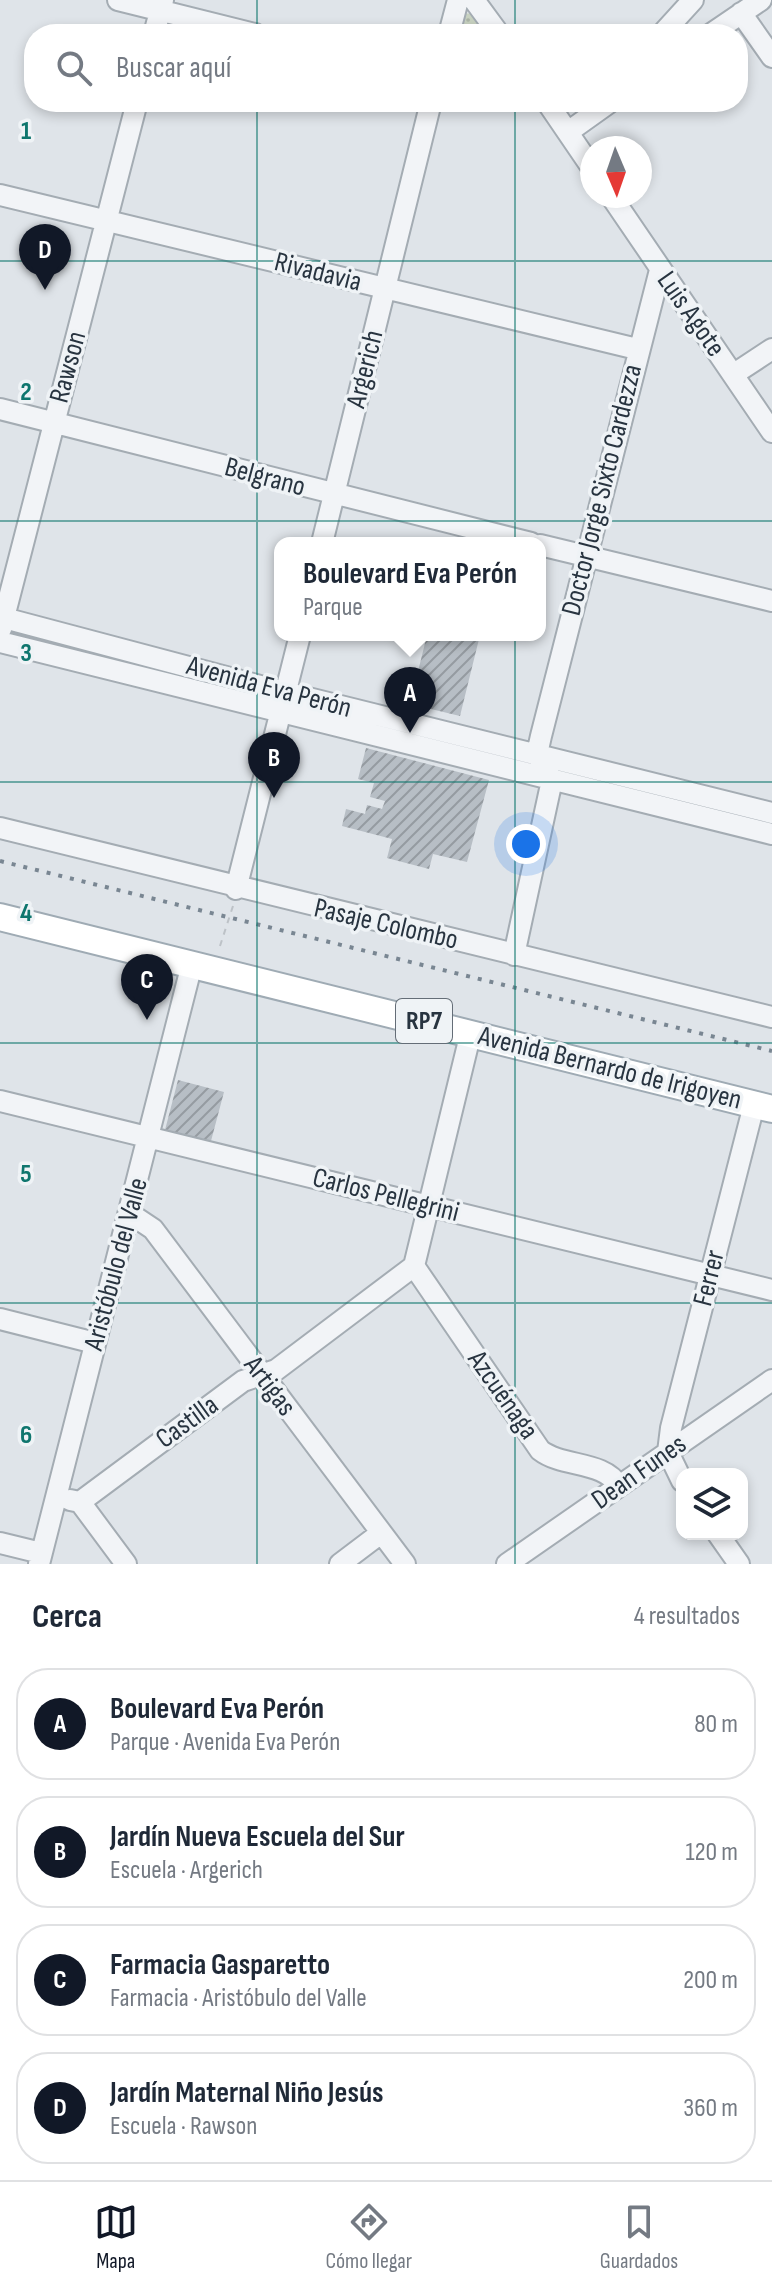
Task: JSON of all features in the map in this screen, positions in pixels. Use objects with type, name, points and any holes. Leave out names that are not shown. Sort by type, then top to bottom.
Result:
[{"type":"main road","name":"RP7","points":[[0,917],[75,937]]},
{"type":"main road","name":"RP7","points":[[0,930],[75,937]]},
{"type":"main road","name":"Avenida Bernardo de Irigoyen","points":[[75,937],[471,1032],[763,1107]]},
{"type":"street","points":[[118,0],[162,5],[223,24]]},
{"type":"street","points":[[452,24],[458,0]]},
{"type":"street","points":[[474,0],[492,24]]},
{"type":"street","points":[[671,24],[693,0]]},
{"type":"street","points":[[725,24],[761,0]]},
{"type":"street","points":[[741,13],[772,57]]},
{"type":"street","name":"Rawson","points":[[1,622],[135,112]]},
{"type":"street","name":"Argerich","points":[[324,537],[429,112]]},
{"type":"street","points":[[554,112],[580,150]]},
{"type":"street","points":[[568,132],[596,112]]},
{"type":"street","name":"Rivadavia","points":[[0,195],[637,349]]},
{"type":"street","name":"Luis Agote","points":[[619,208],[772,432]]},
{"type":"street","name":"Doctor Jorge Sixto Cardezza","points":[[537,754],[637,349],[660,270]]},
{"type":"street","points":[[734,374],[772,349]]},
{"type":"street","name":"Belgrano","points":[[0,409],[506,537]]},
{"type":"street","points":[[546,546],[772,601]]},
{"type":"street","name":"Avenida Eva Perón","points":[[1,622],[772,813]]},
{"type":"street","points":[[236,889],[299,641]]},
{"type":"street","name":"Avenida Eva Perón","points":[[0,642],[772,834]]},
{"type":"street","points":[[514,955],[552,780],[537,754]]},
{"type":"street","name":"Pasaje Colombo","points":[[0,828],[236,889],[772,1017]]},
{"type":"street","name":"Aristóbulo del Valle","points":[[40,1559],[192,964]]},
{"type":"street","points":[[414,1266],[471,1032]]},
{"type":"street","name":"Carlos Pellegrini","points":[[0,1101],[772,1290]]},
{"type":"street","name":"Ferrer","points":[[668,1452],[710,1275],[763,1107]]},
{"type":"street","name":"Artigas","points":[[129,1213],[153,1229],[405,1564]]},
{"type":"street","name":"Castilla","points":[[80,1502],[243,1381],[276,1370],[414,1266]]},
{"type":"street","name":"Azcuénaga","points":[[414,1266],[540,1450],[548,1456],[604,1472],[619,1486]]},
{"type":"street","points":[[0,1319],[95,1343]]},
{"type":"street","name":"Dean Funes","points":[[507,1564],[772,1380]]},
{"type":"street","points":[[668,1452],[676,1469]]},
{"type":"street","points":[[56,1497],[80,1502],[126,1564]]},
{"type":"street","points":[[340,1564],[381,1533]]},
{"type":"street","points":[[722,1540],[739,1564]]},
{"type":"street","points":[[0,1543],[40,1559]]},
{"type":"path","points":[[220,946],[236,889]]},
{"type":"green space","points":[[472,13],[481,24],[456,24],[464,14]]},
{"type":"building","points":[[426,641],[479,641],[460,716],[410,704]]},
{"type":"building","points":[[366,748],[489,780],[467,862],[433,854],[429,869],[387,858],[392,839],[342,826],[346,809],[365,814],[367,805],[382,809],[385,801],[370,797],[374,783],[358,779]]},
{"type":"building","points":[[178,1080],[224,1092],[211,1141],[165,1130]]},
{"type":"railway","points":[[0,861],[772,1051]]},
{"type":"place","name":"Jardín Maternal Niño Jesús","points":[[45,290]]},
{"type":"place","name":"Boulevard Eva Perón","points":[[410,733]]},
{"type":"place","name":"Jardín Nueva Escuela del Sur","points":[[274,798]]},
{"type":"place","name":"Farmacia Gasparetto","points":[[147,1020]]}]
